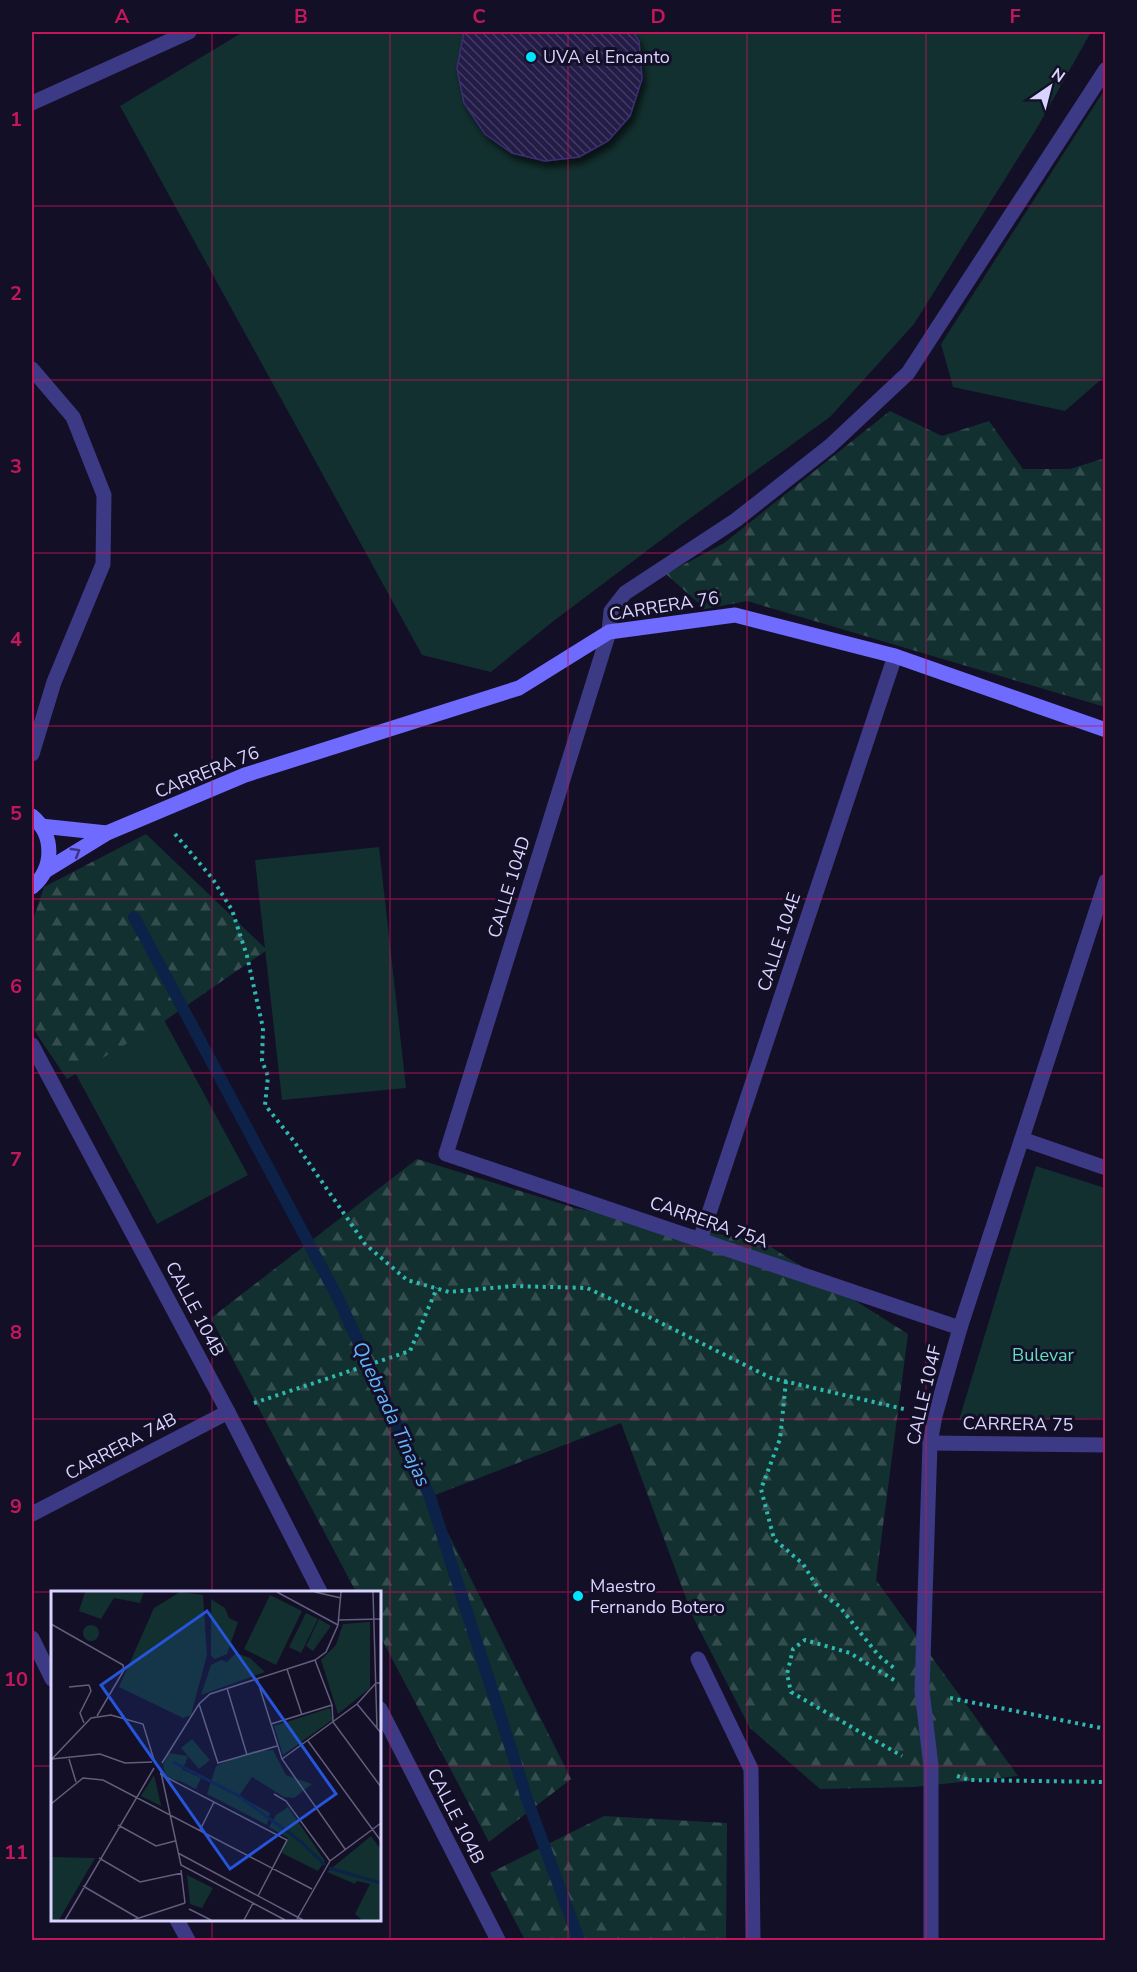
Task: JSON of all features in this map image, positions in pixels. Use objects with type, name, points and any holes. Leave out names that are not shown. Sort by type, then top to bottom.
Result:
[{"type":"main road","name":"CARRERA 76","points":[[32,886],[45,871],[107,833],[245,775],[519,688],[609,632],[735,615],[895,656],[1106,730]]},
{"type":"main road","name":"CARRERA 76","points":[[36,821],[107,833]]},
{"type":"main road","points":[[36,821],[46,836],[49,848],[45,871]]},
{"type":"street","points":[[32,103],[189,32]]},
{"type":"street","name":"CALLE 104D","points":[[446,1154],[609,632],[611,611],[625,592],[736,520],[830,446],[908,373],[1106,69]]},
{"type":"street","points":[[32,369],[73,417],[104,495],[103,564],[54,682],[32,754]]},
{"type":"street","name":"CALLE 104E","points":[[700,1240],[895,656]]},
{"type":"street","name":"CALLE 104F","points":[[931,1941],[931,1766],[922,1691],[930,1443],[935,1416],[960,1328],[1106,881]]},
{"type":"street","name":"CALLE 104B","points":[[32,1045],[228,1412],[319,1591]]},
{"type":"street","points":[[1022,1139],[1106,1168]]},
{"type":"street","name":"CARRERA 75A","points":[[446,1154],[960,1328]]},
{"type":"street","name":"CARRERA 74B","points":[[32,1514],[228,1412]]},
{"type":"street","name":"CARRERA 75","points":[[930,1443],[1106,1445]]},
{"type":"street","points":[[32,1638],[51,1677]]},
{"type":"street","points":[[698,1659],[751,1769],[753,1941]]},
{"type":"street","name":"CALLE 104B","points":[[381,1711],[498,1941]]},
{"type":"street","points":[[178,1921],[188,1941]]},
{"type":"path","points":[[228,1412],[410,1351],[437,1288]]},
{"type":"path","points":[[786,1381],[780,1439],[761,1489],[774,1539],[804,1564],[821,1593],[839,1606],[879,1656],[922,1691]]},
{"type":"green space","points":[[243,32],[1091,32],[1037,128],[914,324],[830,417],[685,522],[551,623],[491,672],[422,655],[120,106]]},
{"type":"green space","points":[[1105,89],[1105,376],[1065,411],[953,387],[941,344]]},
{"type":"green space","points":[[890,411],[942,436],[989,421],[1023,469],[1070,469],[1105,458],[1105,707],[747,601],[705,609],[666,574],[724,543]]},
{"type":"green space","points":[[146,834],[267,950],[160,1024],[67,1079],[32,1027],[32,923],[44,887]]},
{"type":"green space","points":[[379,847],[406,1088],[282,1100],[255,860]]},
{"type":"green space","points":[[157,1007],[248,1175],[157,1224],[66,1056]]},
{"type":"green space","points":[[417,1159],[575,1208],[763,1242],[908,1334],[876,1580],[1018,1776],[914,1787],[820,1789],[750,1728],[693,1617],[621,1423],[430,1497],[571,1779],[489,1842],[381,1638],[381,1591],[355,1591],[211,1318]]},
{"type":"green space","name":"Bulevar","points":[[1036,1166],[1105,1188],[1105,1418],[959,1420]]},
{"type":"green space","points":[[604,1816],[727,1823],[726,1940],[525,1940],[490,1873]]},
{"type":"building","points":[[464,32],[633,32],[639,41],[642,79],[630,116],[608,141],[579,157],[545,161],[512,153],[485,134],[464,103],[457,68]]},
{"type":"waterway","name":"Quebrada Tinajas","points":[[134,917],[338,1298],[430,1497],[528,1802],[579,1940]]},
{"type":"place","name":"UVA el Encanto","points":[[531,57]]},
{"type":"place","name":"Maestro Fernando Botero","points":[[578,1596]]}]
